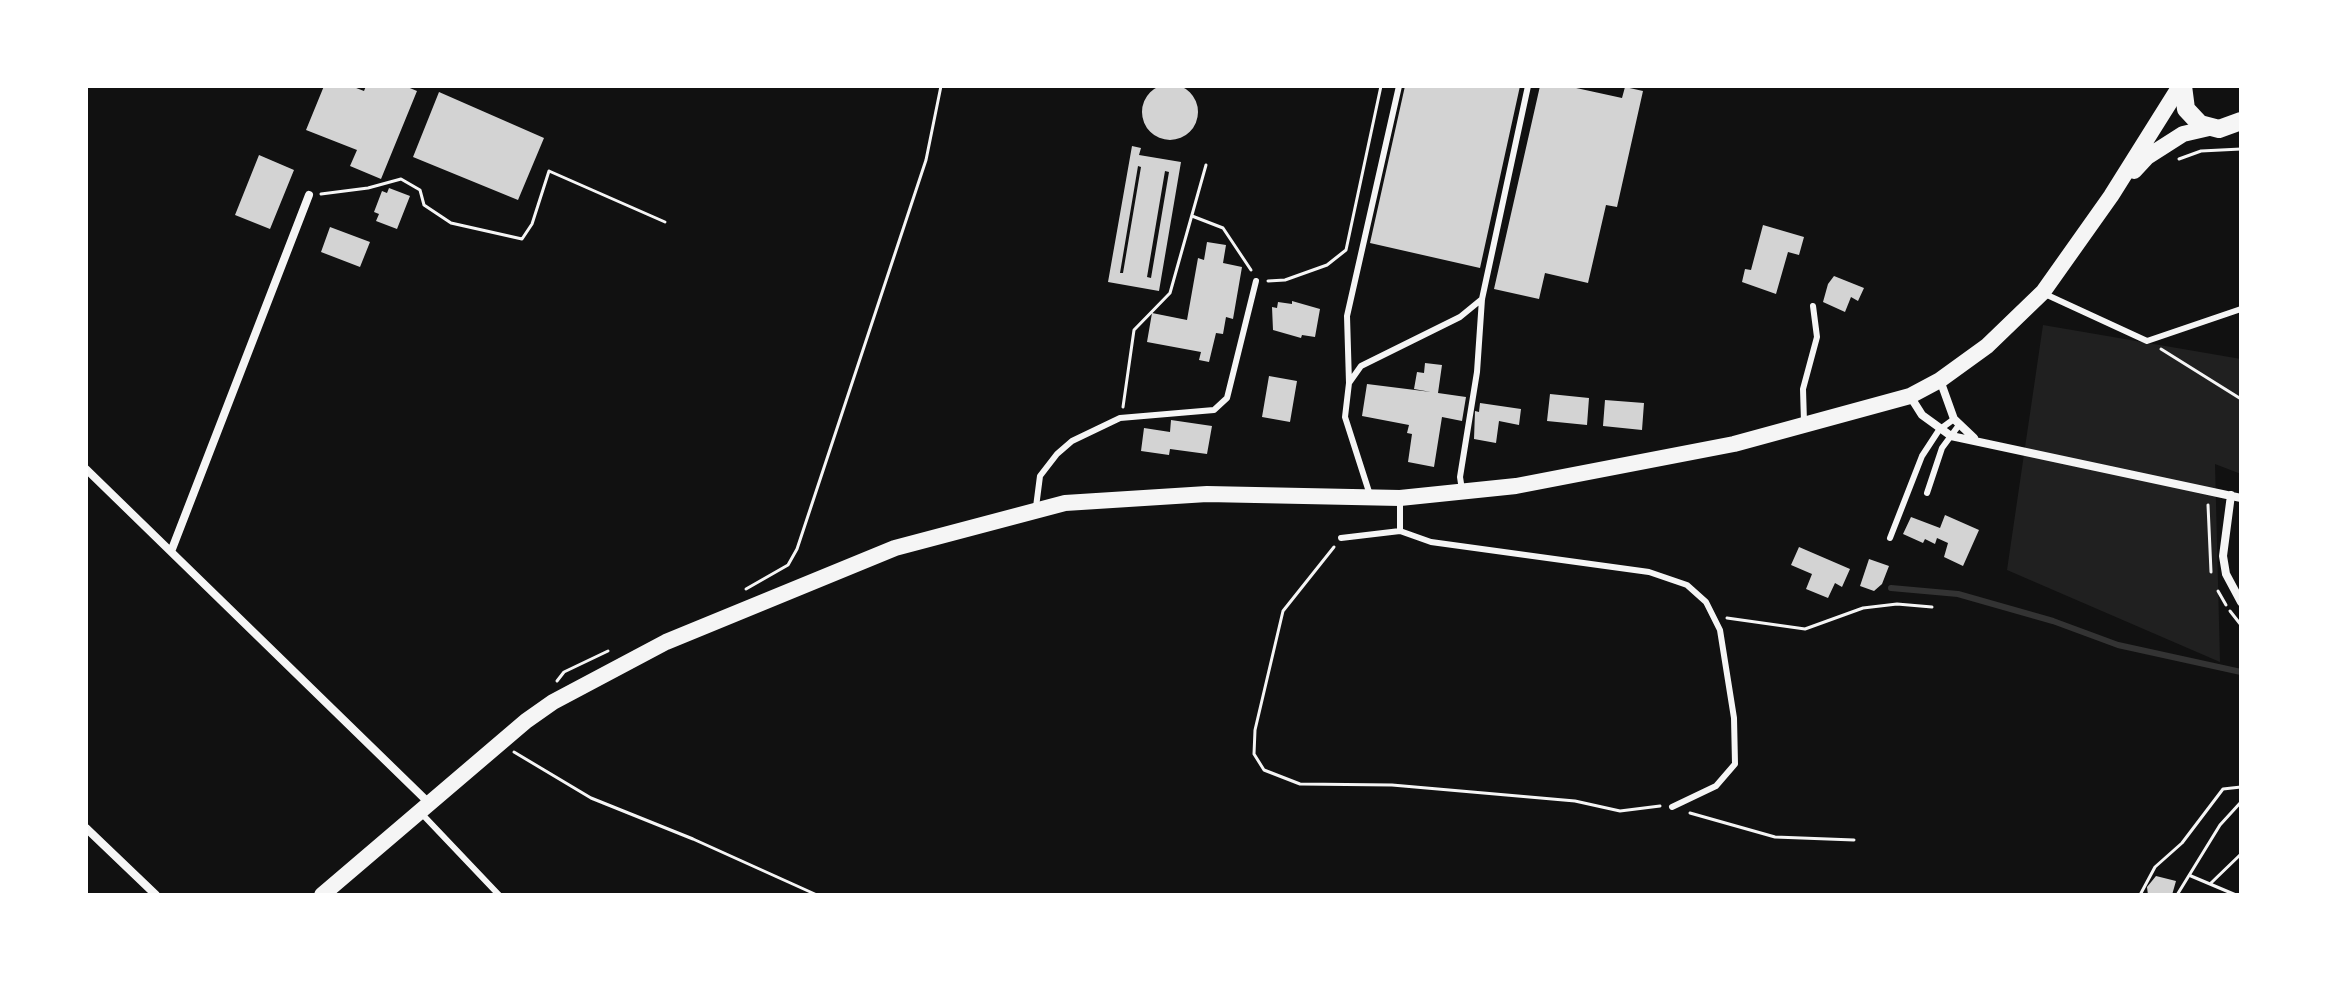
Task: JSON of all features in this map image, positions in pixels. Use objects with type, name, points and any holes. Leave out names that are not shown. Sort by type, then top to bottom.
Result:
[{"type":"main road","points":[[2182,86],[2186,109],[2209,128]]},
{"type":"main road","points":[[322,895],[553,702],[666,642],[895,548],[1065,503],[1207,494],[1400,498],[1462,493],[1703,450],[1910,396],[1940,380],[1987,346],[2043,292],[2111,196],[2182,86]]},
{"type":"main road","points":[[2111,196],[2147,157],[2183,134],[2237,126]]},
{"type":"street","points":[[172,549],[309,195]]},
{"type":"street","points":[[1940,380],[1956,422],[1974,439]]},
{"type":"street","points":[[1910,396],[1939,430],[1951,436],[2241,498]]},
{"type":"street","points":[[86,469],[172,549],[424,807]]},
{"type":"street","points":[[2231,495],[2223,556],[2226,574],[2241,602]]},
{"type":"street","points":[[86,828],[156,895]]},
{"type":"lane","points":[[1370,498],[1345,417],[1349,383],[1347,316],[1399,86]]},
{"type":"lane","points":[[1462,493],[1460,477],[1477,372],[1482,299],[1528,86]]},
{"type":"lane","points":[[1036,511],[1040,476],[1057,454],[1087,432],[1120,418],[1214,410],[1227,398],[1256,281]]},
{"type":"lane","points":[[2043,292],[2055,301],[2147,341],[2241,309]]},
{"type":"lane","points":[[1349,383],[1361,366],[1460,317],[1482,299]]},
{"type":"lane","points":[[1804,426],[1802,400],[1817,337],[1813,306]]},
{"type":"lane","points":[[1890,538],[1922,456],[1939,430],[1956,422]]},
{"type":"lane","points":[[1927,493],[1942,448],[1956,422]]},
{"type":"lane","points":[[1400,498],[1400,531]]},
{"type":"lane","points":[[1341,538],[1400,531],[1431,542],[1673,578],[1697,593],[1716,616],[1734,718],[1735,764],[1728,776],[1716,786],[1672,807]]},
{"type":"lane","points":[[424,807],[499,895]]},
{"type":"path","points":[[735,593],[772,577],[788,565],[797,549],[926,160],[941,86]]},
{"type":"path","points":[[1192,216],[1223,228],[1245,257],[1256,281],[1285,280],[1327,265],[1346,250],[1381,86]]},
{"type":"path","points":[[2177,160],[2201,151],[2241,149]]},
{"type":"path","points":[[1120,418],[1134,330],[1170,293],[1206,165]]},
{"type":"path","points":[[309,195],[368,188],[401,179],[420,190],[424,205],[451,223],[522,239],[532,224],[549,171],[665,222]]},
{"type":"path","points":[[2147,341],[2241,399]]},
{"type":"path","points":[[1341,538],[1283,611],[1255,730],[1254,754],[1264,770],[1300,784],[1392,785],[1575,801],[1620,811],[1672,807],[1764,835],[1854,840]]},
{"type":"path","points":[[1716,616],[1805,629],[1863,608],[1897,604],[1932,607]]},
{"type":"path","points":[[553,702],[555,685],[564,672],[620,645]]},
{"type":"path","points":[[503,741],[521,759],[591,798],[693,839],[817,895]]},
{"type":"path","points":[[2140,895],[2155,867],[2182,843],[2223,789],[2241,787]]},
{"type":"path","points":[[2177,895],[2182,882],[2191,876],[2220,825],[2241,802]]},
{"type":"path","points":[[2211,883],[2241,854]]},
{"type":"path","points":[[2191,876],[2232,895]]},
{"type":"shaded area","points":[[2043,325],[2241,359],[2241,474],[2215,464],[2220,662],[2007,570]]},
{"type":"building","points":[[1170,84],[1190,92],[1198,112],[1190,132],[1170,140],[1150,132],[1142,112],[1150,92]]},
{"type":"building","points":[[324,86],[351,86],[364,91],[366,86],[405,86],[417,91],[381,179],[350,166],[357,150],[306,130]]},
{"type":"building","points":[[1405,86],[1520,86],[1480,268],[1370,243]]},
{"type":"building","points":[[1540,86],[1567,86],[1622,98],[1625,87],[1643,91],[1617,207],[1606,205],[1588,283],[1545,273],[1539,299],[1494,289]]},
{"type":"building","points":[[439,92],[544,138],[518,200],[413,157]]},
{"type":"building","points":[[1132,146],[1141,148],[1139,155],[1181,162],[1159,291],[1108,282]],"holes":[[[1138,166],[1141,167],[1123,273],[1120,273]],[[1165,171],[1169,172],[1151,278],[1147,277]]]},
{"type":"building","points":[[259,155],[294,170],[270,229],[235,215]]},
{"type":"building","points":[[389,188],[410,196],[397,229],[376,221],[379,214],[374,212],[382,191],[387,193]]},
{"type":"building","points":[[1763,225],[1804,237],[1799,255],[1788,252],[1776,294],[1742,282],[1745,269],[1751,270]]},
{"type":"building","points":[[330,227],[370,242],[360,267],[321,252]]},
{"type":"building","points":[[1207,242],[1226,245],[1223,263],[1242,267],[1233,319],[1226,317],[1223,334],[1216,333],[1209,362],[1199,360],[1201,352],[1147,342],[1152,313],[1187,320],[1198,258],[1204,260]]},
{"type":"building","points":[[1834,276],[1864,288],[1858,301],[1851,297],[1845,312],[1823,302],[1828,284]]},
{"type":"building","points":[[1292,301],[1320,309],[1315,337],[1302,335],[1301,338],[1273,330],[1272,307],[1277,308],[1278,302],[1292,304]]},
{"type":"building","points":[[1425,363],[1442,365],[1438,393],[1466,397],[1462,421],[1442,417],[1434,467],[1408,462],[1412,434],[1407,433],[1409,425],[1362,416],[1367,384],[1431,392],[1414,389],[1417,372],[1424,373]]},
{"type":"building","points":[[1269,376],[1297,381],[1290,422],[1262,417]]},
{"type":"building","points":[[1550,394],[1589,398],[1587,425],[1547,421]]},
{"type":"building","points":[[1605,400],[1644,403],[1642,430],[1603,426]]},
{"type":"building","points":[[1480,403],[1521,409],[1519,425],[1499,421],[1496,443],[1474,439],[1475,411],[1479,412]]},
{"type":"building","points":[[1171,420],[1212,426],[1207,454],[1170,449],[1169,455],[1141,451],[1144,428],[1170,432]]},
{"type":"building","points":[[1945,515],[1979,530],[1963,566],[1944,557],[1948,543],[1937,538],[1935,544],[1925,539],[1923,543],[1903,534],[1911,517],[1940,528]]},
{"type":"building","points":[[1799,547],[1850,569],[1842,587],[1835,583],[1828,598],[1806,589],[1812,574],[1791,565]]},
{"type":"building","points":[[1869,559],[1889,566],[1882,584],[1874,591],[1860,586]]},
{"type":"building","points":[[2156,876],[2176,881],[2172,895],[2148,895],[2147,887]]},
{"type":"waterway","points":[[1891,588],[1958,594],[2053,621],[2118,645],[2241,672]]}]
